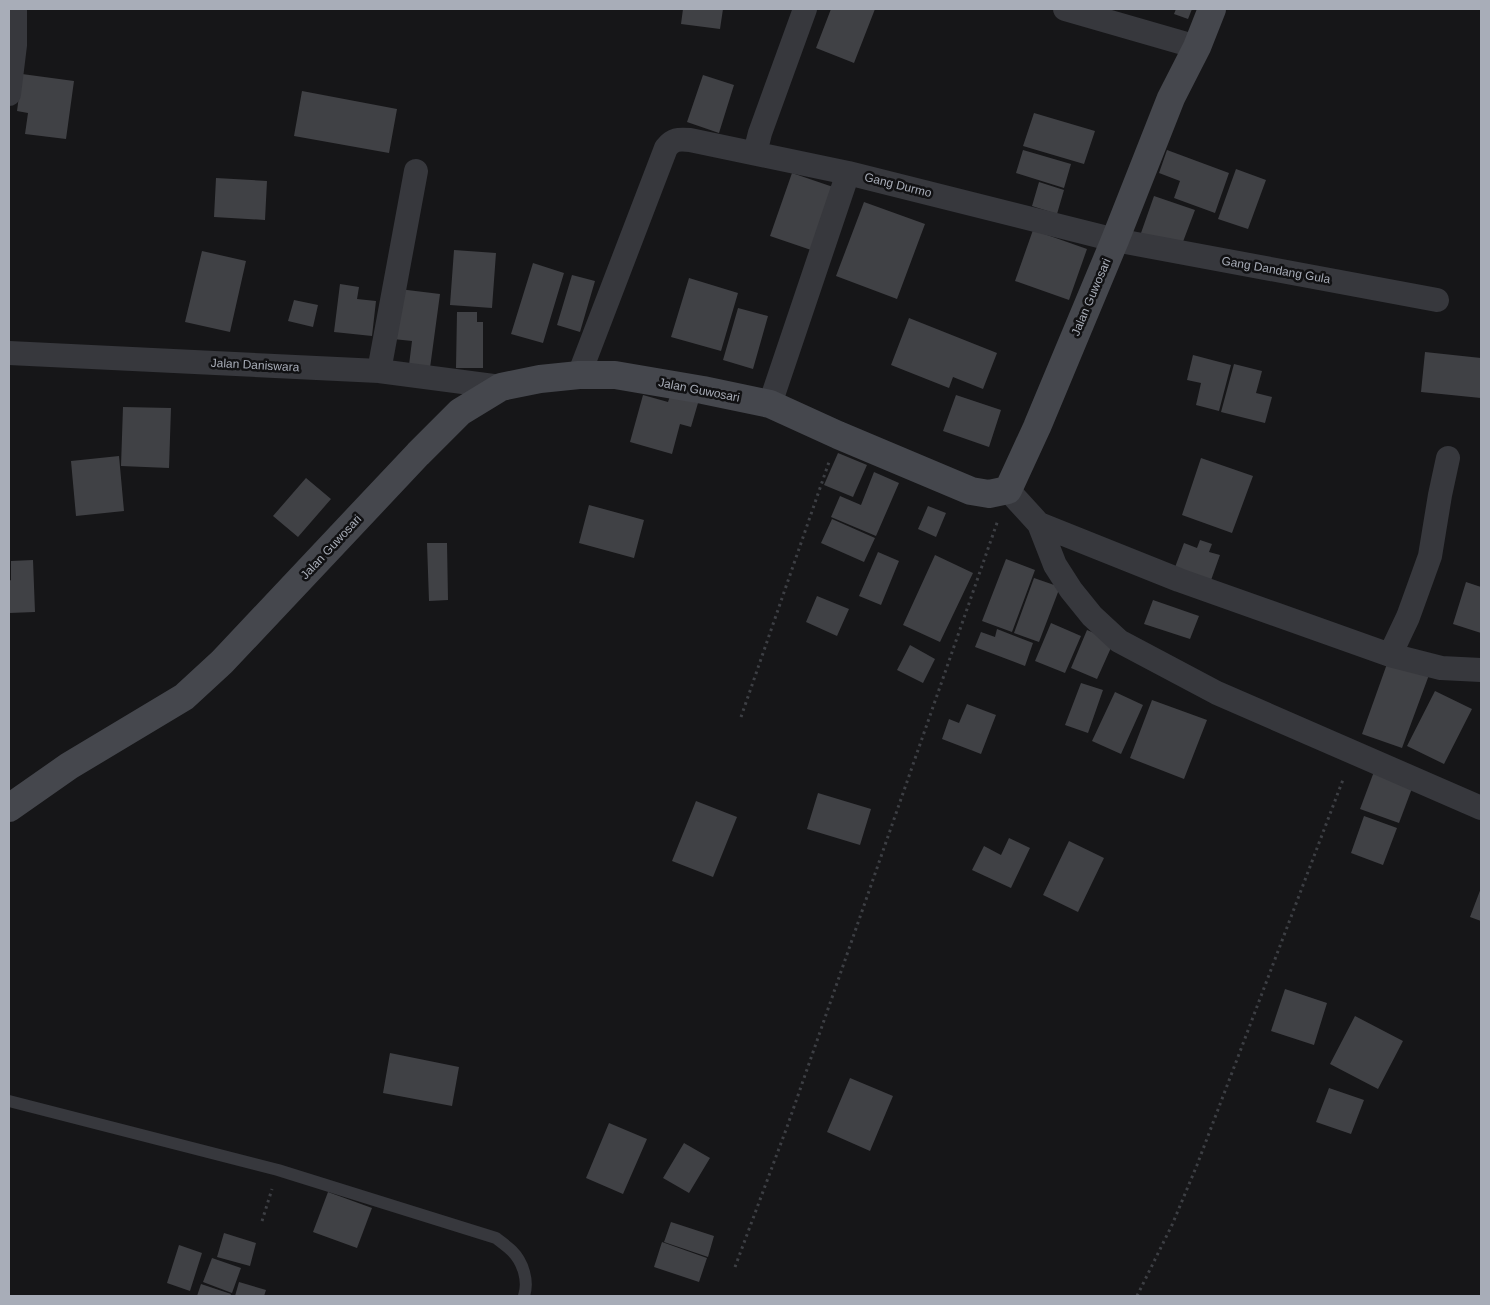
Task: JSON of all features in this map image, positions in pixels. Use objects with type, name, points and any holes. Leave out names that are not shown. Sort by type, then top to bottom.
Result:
[{"type":"street","points":[[9,94],[15,45],[15,9]]},
{"type":"street","points":[[755,153],[760,133],[805,9]]},
{"type":"street","points":[[1066,9],[1197,47]]},
{"type":"street","name":"Jalan Guwosari","points":[[9,808],[69,766],[184,697],[222,662],[460,412],[501,387],[578,375],[615,375],[703,390],[770,404],[971,491],[989,494],[1008,490],[1037,428],[1115,240],[1171,98],[1197,47],[1212,9]]},
{"type":"street","name":"Gang Durmo","points":[[578,375],[666,148],[671,142],[679,139],[848,173],[1115,240]]},
{"type":"street","points":[[378,371],[416,171]]},
{"type":"street","points":[[770,404],[848,173]]},
{"type":"street","name":"Gang Dandang Gula","points":[[1115,240],[1437,300]]},
{"type":"street","name":"Jalan Daniswara","points":[[9,353],[378,371],[501,387]]},
{"type":"street","points":[[1390,655],[1408,617],[1430,556],[1448,458]]},
{"type":"street","points":[[1008,490],[1039,524],[1055,565],[1071,590],[1092,616],[1119,641],[1217,693],[1481,808]]},
{"type":"street","points":[[1039,524],[1178,580],[1390,655],[1441,668],[1481,670]]},
{"type":"lane","points":[[9,1100],[278,1170],[496,1238],[513,1251],[525,1271],[526,1291],[524,1296]]},
{"type":"path","points":[[741,717],[838,435]]},
{"type":"path","points":[[735,1267],[787,1126],[1008,490]]},
{"type":"path","points":[[1137,1296],[1172,1225],[1197,1166],[1354,752]]},
{"type":"path","points":[[262,1221],[278,1170]]},
{"type":"building","points":[[683,9],[723,9],[720,29],[681,24]]},
{"type":"building","points":[[831,9],[875,9],[854,63],[816,48]]},
{"type":"building","points":[[1176,9],[1192,9],[1188,19],[1174,14]]},
{"type":"building","points":[[22,74],[74,81],[66,139],[25,134],[28,113],[17,111]]},
{"type":"building","points":[[703,75],[734,85],[719,133],[687,122]]},
{"type":"building","points":[[302,91],[397,109],[389,153],[294,136]]},
{"type":"building","points":[[1034,113],[1095,131],[1084,164],[1023,146]]},
{"type":"building","points":[[1023,150],[1071,164],[1064,188],[1016,173]]},
{"type":"building","points":[[1167,150],[1229,173],[1215,213],[1174,198],[1180,181],[1159,173]]},
{"type":"building","points":[[1236,169],[1266,180],[1248,229],[1218,219]]},
{"type":"building","points":[[792,173],[836,188],[814,251],[770,236]]},
{"type":"building","points":[[216,178],[267,181],[265,220],[214,217]]},
{"type":"building","points":[[1039,182],[1064,190],[1057,214],[1032,206]]},
{"type":"building","points":[[1154,196],[1195,210],[1181,247],[1141,233]]},
{"type":"building","points":[[864,202],[925,224],[897,299],[836,276]]},
{"type":"building","points":[[1033,230],[1087,249],[1069,300],[1015,281]]},
{"type":"building","points":[[454,250],[496,253],[492,308],[450,305]]},
{"type":"building","points":[[202,251],[246,261],[230,332],[185,322]]},
{"type":"building","points":[[533,263],[564,273],[543,343],[511,334]]},
{"type":"building","points":[[572,275],[595,281],[580,332],[557,325]]},
{"type":"building","points":[[689,278],[738,293],[721,351],[671,337]]},
{"type":"building","points":[[340,284],[359,287],[357,299],[376,301],[372,336],[334,332]]},
{"type":"building","points":[[399,289],[440,294],[430,368],[409,365],[412,341],[393,339]]},
{"type":"building","points":[[294,300],[318,305],[313,327],[288,321]]},
{"type":"building","points":[[738,308],[768,316],[753,369],[723,360]]},
{"type":"building","points":[[457,312],[477,312],[477,322],[483,322],[483,368],[456,368]]},
{"type":"building","points":[[909,318],[997,353],[983,389],[953,377],[949,388],[891,365]]},
{"type":"building","points":[[1425,352],[1481,358],[1481,398],[1421,392]]},
{"type":"building","points":[[1193,355],[1231,365],[1219,411],[1196,405],[1201,383],[1187,380]]},
{"type":"building","points":[[1234,364],[1262,371],[1256,393],[1272,397],[1265,423],[1221,412]]},
{"type":"building","points":[[643,395],[668,402],[670,396],[698,403],[691,427],[680,424],[672,454],[630,442]]},
{"type":"building","points":[[956,395],[1001,410],[989,447],[943,431]]},
{"type":"building","points":[[123,407],[171,408],[169,468],[121,466]]},
{"type":"building","points":[[838,453],[867,465],[853,497],[824,485]]},
{"type":"building","points":[[119,456],[124,511],[76,516],[71,461]]},
{"type":"building","points":[[1201,458],[1253,476],[1232,533],[1182,515]]},
{"type":"building","points":[[874,472],[899,483],[876,536],[831,517],[840,496],[861,505]]},
{"type":"building","points":[[306,478],[331,499],[298,537],[273,516]]},
{"type":"building","points":[[589,505],[644,520],[634,558],[579,543]]},
{"type":"building","points":[[928,506],[946,513],[936,537],[918,529]]},
{"type":"building","points":[[832,519],[875,538],[864,562],[821,543]]},
{"type":"building","points":[[1200,540],[1212,544],[1209,552],[1220,555],[1210,583],[1174,570],[1184,543],[1197,548]]},
{"type":"building","points":[[427,543],[447,543],[448,600],[429,601]]},
{"type":"building","points":[[878,552],[899,561],[881,605],[859,596]]},
{"type":"building","points":[[935,555],[973,573],[940,642],[903,625]]},
{"type":"building","points":[[1006,559],[1035,570],[1012,632],[982,621]]},
{"type":"building","points":[[33,560],[35,612],[9,613],[11,561]]},
{"type":"building","points":[[1034,578],[1060,587],[1039,642],[1014,633]]},
{"type":"building","points":[[1466,582],[1481,587],[1481,633],[1453,624]]},
{"type":"building","points":[[817,596],[849,609],[837,636],[806,622]]},
{"type":"building","points":[[1153,600],[1199,616],[1190,639],[1144,624]]},
{"type":"building","points":[[1051,623],[1081,636],[1065,673],[1035,661]]},
{"type":"building","points":[[997,629],[1033,643],[1025,666],[975,647],[981,632],[995,637]]},
{"type":"building","points":[[1087,630],[1114,641],[1097,679],[1071,668]]},
{"type":"building","points":[[910,645],[935,659],[923,683],[897,670]]},
{"type":"building","points":[[1388,661],[1429,675],[1402,748],[1362,734]]},
{"type":"building","points":[[1081,683],[1103,690],[1088,733],[1065,725]]},
{"type":"building","points":[[1435,691],[1472,709],[1444,764],[1407,746]]},
{"type":"building","points":[[1115,692],[1143,705],[1121,754],[1092,741]]},
{"type":"building","points":[[1152,700],[1207,720],[1184,779],[1130,758]]},
{"type":"building","points":[[967,704],[996,715],[981,754],[942,739],[949,719],[959,723]]},
{"type":"building","points":[[1375,769],[1414,783],[1399,823],[1360,809]]},
{"type":"building","points":[[818,793],[871,809],[860,845],[807,829]]},
{"type":"building","points":[[696,801],[737,817],[713,877],[672,861]]},
{"type":"building","points":[[1364,816],[1397,828],[1383,865],[1351,853]]},
{"type":"building","points":[[1009,838],[1030,848],[1011,888],[972,870],[984,846],[1001,855]]},
{"type":"building","points":[[1069,841],[1104,858],[1078,912],[1043,895]]},
{"type":"building","points":[[1481,888],[1481,921],[1470,917]]},
{"type":"building","points":[[1285,989],[1327,1003],[1314,1045],[1271,1031]]},
{"type":"building","points":[[1355,1016],[1403,1041],[1378,1089],[1330,1064]]},
{"type":"building","points":[[390,1053],[459,1067],[452,1106],[383,1093]]},
{"type":"building","points":[[850,1078],[893,1096],[870,1151],[827,1132]]},
{"type":"building","points":[[1329,1088],[1364,1100],[1351,1134],[1316,1122]]},
{"type":"building","points":[[609,1123],[647,1139],[623,1194],[586,1178]]},
{"type":"building","points":[[684,1143],[710,1158],[689,1193],[663,1178]]},
{"type":"building","points":[[328,1192],[372,1208],[357,1248],[313,1232]]},
{"type":"building","points":[[671,1222],[714,1236],[708,1257],[664,1242]]},
{"type":"building","points":[[224,1233],[256,1243],[250,1266],[217,1257]]},
{"type":"building","points":[[662,1242],[707,1258],[699,1282],[654,1267]]},
{"type":"building","points":[[179,1245],[202,1253],[190,1291],[167,1283]]},
{"type":"building","points":[[212,1258],[241,1268],[232,1293],[203,1282]]},
{"type":"building","points":[[239,1282],[266,1290],[264,1296],[235,1296]]},
{"type":"building","points":[[201,1284],[231,1294],[230,1296],[197,1296]]}]
